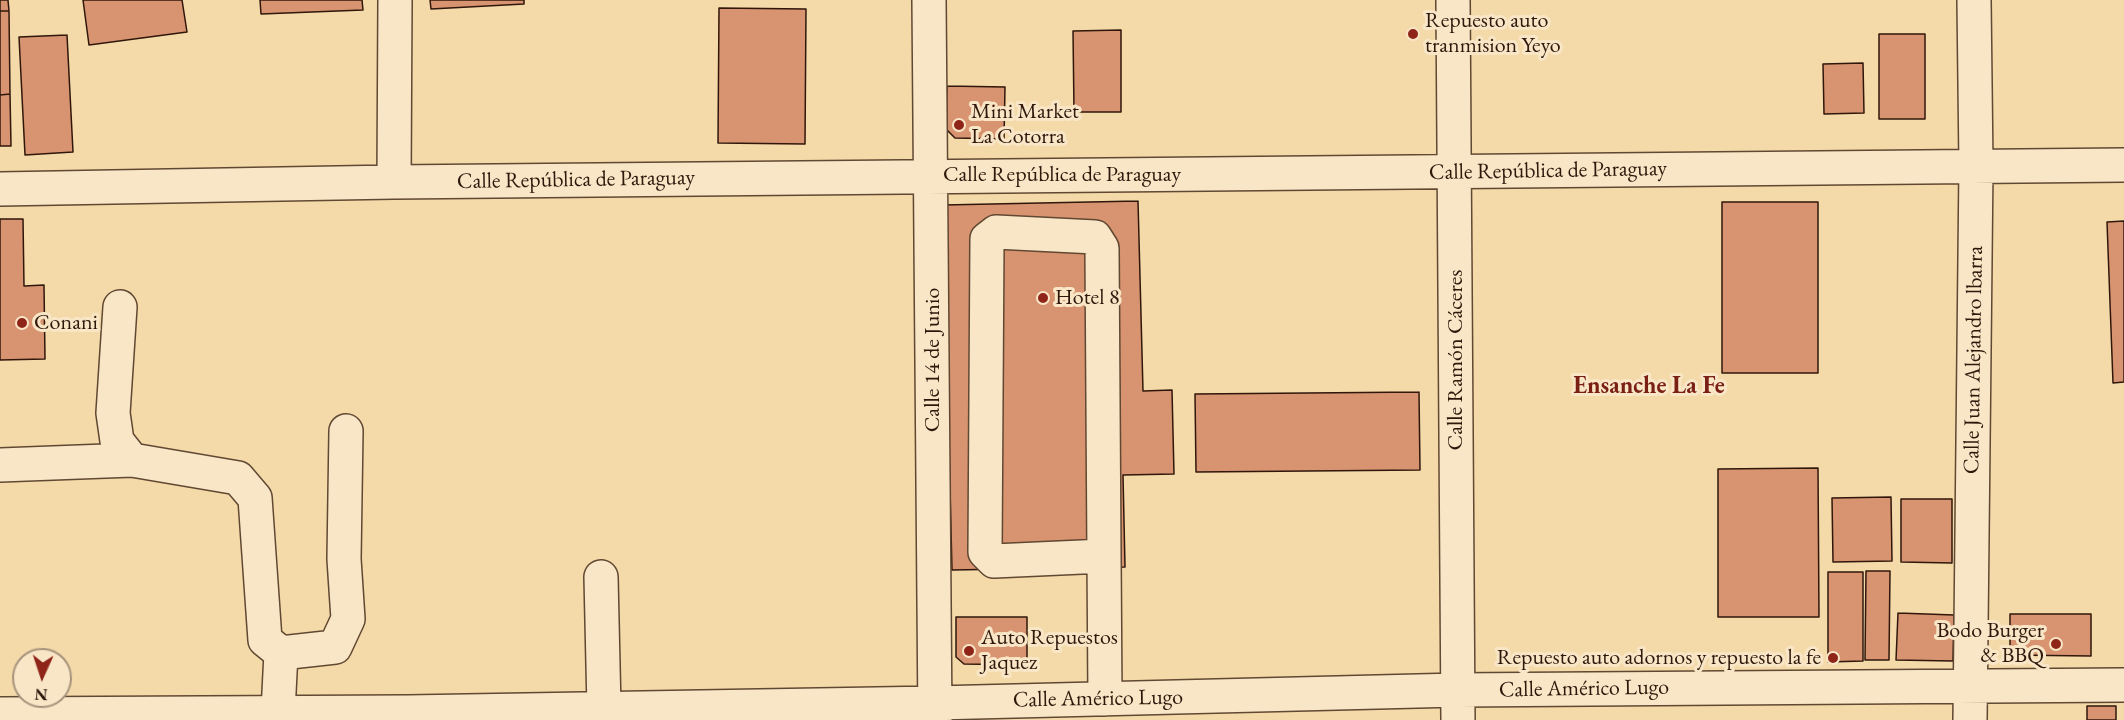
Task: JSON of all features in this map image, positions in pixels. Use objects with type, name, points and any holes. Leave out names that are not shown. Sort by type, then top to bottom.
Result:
[{"type":"street","points":[[394,182],[395,0]]},
{"type":"street","name":"Calle 14 de Junio","points":[[929,0],[936,712]]},
{"type":"street","name":"Calle Ramón Cáceres","points":[[1453,0],[1458,705]]},
{"type":"street","name":"Calle Juan Alejandro lbarra","points":[[1970,720],[1976,165],[1974,0]]},
{"type":"street","name":"Calle República de Paraguay","points":[[0,189],[394,182],[2124,165]]},
{"type":"street","points":[[1104,556],[994,561],[985,552],[987,239],[996,232],[1095,237],[1102,248],[1105,699]]},
{"type":"street","points":[[120,307],[113,413],[117,441],[132,459]]},
{"type":"street","points":[[0,465],[132,459],[238,478],[255,498],[265,640],[281,653],[335,647],[348,619],[344,559],[346,431]]},
{"type":"street","points":[[601,578],[604,709]]},
{"type":"street","points":[[278,712],[281,653]]},
{"type":"street","name":"Calle Américo Lugo","points":[[0,714],[278,712],[408,716],[604,709],[936,712],[1105,699],[1458,705],[1970,686],[2124,685]]},
{"type":"building","points":[[0,0],[8,0],[9,11],[0,11]]},
{"type":"building","points":[[83,0],[182,0],[187,32],[89,45]]},
{"type":"building","points":[[260,0],[362,0],[363,10],[261,14]]},
{"type":"building","points":[[430,0],[524,0],[524,4],[431,9]]},
{"type":"building","points":[[719,8],[806,9],[805,144],[718,143]]},
{"type":"building","points":[[0,11],[9,11],[10,94],[0,95]]},
{"type":"building","points":[[1121,30],[1121,112],[1074,112],[1073,31]]},
{"type":"building","points":[[1879,34],[1925,34],[1925,119],[1879,119]]},
{"type":"building","points":[[67,35],[73,152],[25,155],[19,37]]},
{"type":"building","points":[[1863,63],[1864,113],[1824,114],[1823,64]]},
{"type":"building","points":[[947,86],[1005,87],[1004,139],[955,138],[946,129]]},
{"type":"building","points":[[10,94],[11,146],[0,146],[0,95]]},
{"type":"building","name":"Hotel 8","points":[[1138,201],[1143,391],[1172,390],[1174,474],[1123,475],[1125,567],[952,570],[943,205]]},
{"type":"building","points":[[1722,202],[1818,202],[1818,373],[1722,373]]},
{"type":"building","name":"Conani","points":[[0,219],[23,219],[24,286],[44,285],[45,359],[0,360]]},
{"type":"building","points":[[2124,221],[2124,382],[2113,383],[2107,222]]},
{"type":"building","points":[[1419,392],[1420,470],[1196,472],[1195,394]]},
{"type":"building","points":[[1818,468],[1819,617],[1718,617],[1718,469]]},
{"type":"building","points":[[1891,497],[1892,561],[1833,562],[1832,498]]},
{"type":"building","points":[[1901,499],[1952,499],[1952,563],[1901,562]]},
{"type":"building","points":[[1866,571],[1890,571],[1889,660],[1865,660]]},
{"type":"building","points":[[1828,572],[1863,572],[1863,661],[1828,662]]},
{"type":"building","points":[[1898,613],[1954,615],[1953,661],[1896,660]]},
{"type":"building","points":[[2010,614],[2091,614],[2091,656],[2010,655]]},
{"type":"building","points":[[956,617],[1027,617],[1027,665],[964,664],[956,657]]},
{"type":"building","points":[[2087,706],[2116,706],[2116,720],[2087,720]]},
{"type":"place","name":"Repuesto auto tranmision Yeyo","points":[[1413,34]]},
{"type":"place","name":"Mini Market La Cotorra","points":[[959,125]]},
{"type":"place","name":"Hotel 8","points":[[1043,298]]},
{"type":"place","name":"Conani","points":[[22,323]]},
{"type":"place","name":"Bodo Burger & BBQ","points":[[2056,644]]},
{"type":"place","name":"Auto Repuestos Jaquez","points":[[969,651]]},
{"type":"place","name":"Repuesto auto adornos y repuesto la fe","points":[[1833,658]]},
{"type":"district","name":"Ensanche La Fe","points":[[1649,386]]}]
